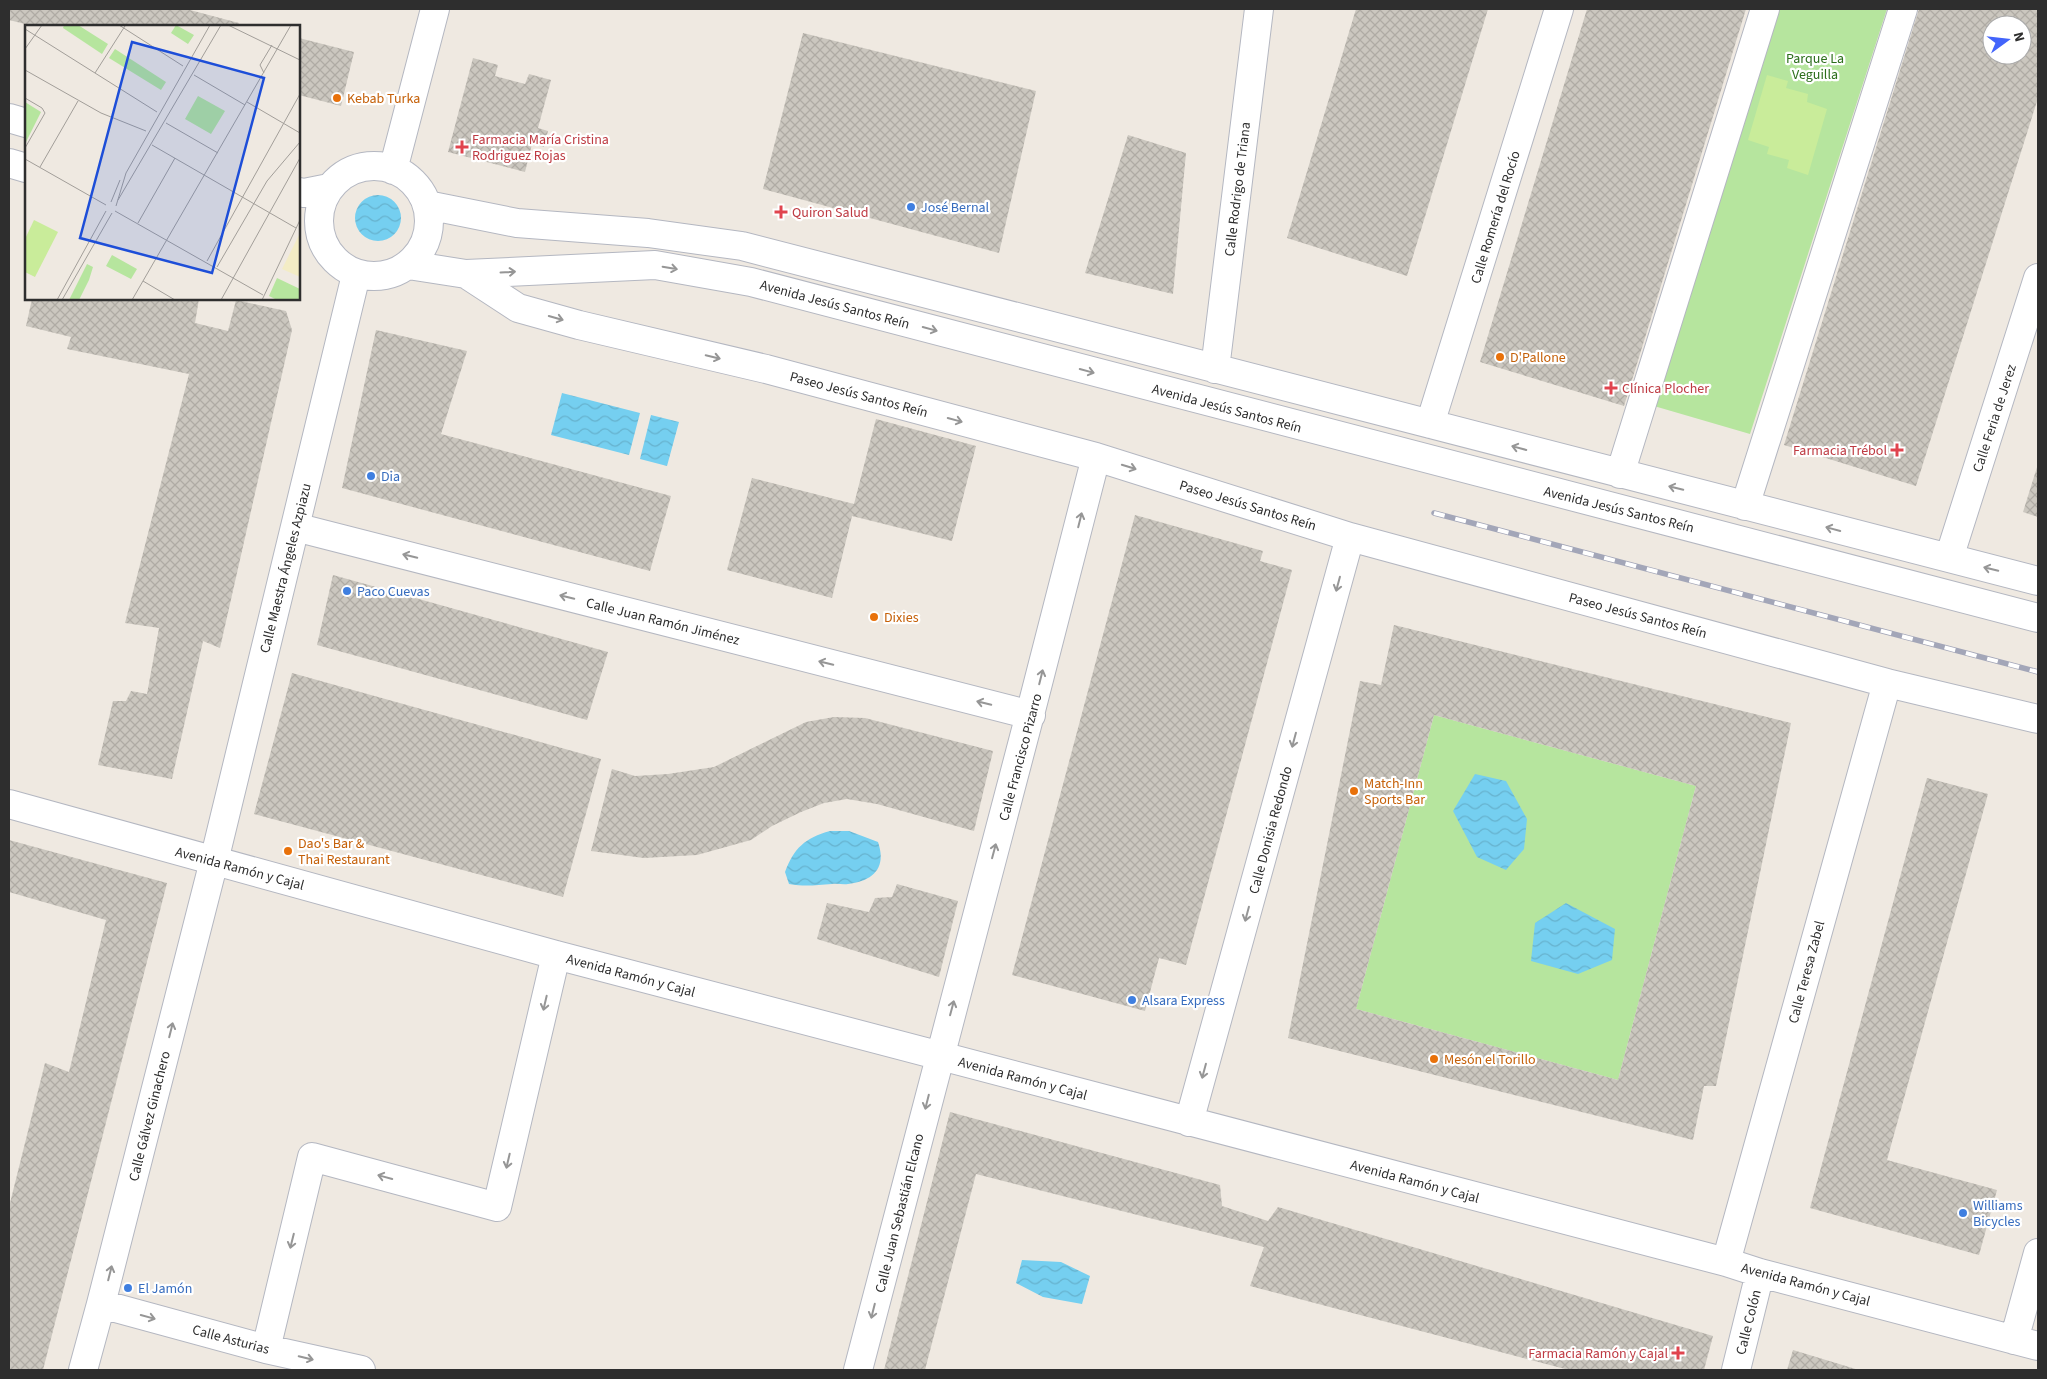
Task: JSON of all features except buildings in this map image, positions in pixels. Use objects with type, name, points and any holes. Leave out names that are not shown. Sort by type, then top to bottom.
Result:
[{"type":"street","points":[[393,170],[435,9]]},
{"type":"street","name":"Calle Rodrigo de Triana","points":[[1215,368],[1260,9]]},
{"type":"street","name":"Calle Romería del Rocío","points":[[1430,424],[1559,9]]},
{"type":"street","points":[[1620,474],[1765,9]]},
{"type":"street","points":[[1745,506],[1903,9]]},
{"type":"street","points":[[9,118],[25,123]]},
{"type":"street","points":[[9,163],[25,168]]},
{"type":"street","points":[[384,166],[393,170],[406,176],[419,188],[427,205],[429,221],[427,238],[419,253],[408,265],[394,273],[366,277],[356,275],[334,260],[325,246],[320,232],[319,217],[322,202],[329,188],[341,176],[356,168],[384,166]]},
{"type":"street","points":[[300,192],[329,188]]},
{"type":"street","points":[[427,205],[517,223],[648,232],[742,246],[2038,581]]},
{"type":"street","points":[[300,239],[325,246]]},
{"type":"street","name":"Avenida Jesús Santos Reín","points":[[408,265],[466,274],[655,265],[751,282],[2038,618]]},
{"type":"street","name":"Paseo Jesús Santos Reín","points":[[466,274],[518,308],[578,325],[766,369],[1096,457],[1350,537],[1887,683],[2038,719]]},
{"type":"street","name":"Calle Maestra Ángeles Azpiazu","points":[[214,861],[356,275]]},
{"type":"street","name":"Calle Feria de Jerez","points":[[1949,558],[2038,278]]},
{"type":"street","name":"Calle Francisco Pizarro","points":[[939,1055],[1031,715],[1096,457]]},
{"type":"street","name":"Calle Juan Ramón Jiménez","points":[[295,527],[1031,715]]},
{"type":"street","name":"Calle Donisia Redondo","points":[[1190,1122],[1350,537]]},
{"type":"street","name":"Calle Teresa Zabel","points":[[1726,1262],[1887,683]]},
{"type":"street","name":"Avenida Ramón y Cajal","points":[[9,804],[556,956],[1726,1262],[1760,1273],[2026,1343]]},
{"type":"street","name":"Calle Gálvez Ginachero","points":[[83,1370],[214,861]]},
{"type":"street","points":[[266,1349],[312,1157],[497,1207],[556,956]]},
{"type":"street","name":"Calle Juan Sebastián Elcano","points":[[858,1370],[939,1055]]},
{"type":"street","points":[[2026,1343],[2038,1253]]},
{"type":"street","name":"Calle Colón","points":[[1736,1370],[1760,1273]]},
{"type":"street","name":"Calle Asturias","points":[[101,1304],[266,1349],[361,1370]]},
{"type":"green space","name":"Parque La Veguilla","points":[[1779,9],[1887,9],[1750,434],[1654,406]]},
{"type":"green space","points":[[1767,75],[1788,81],[1786,88],[1808,94],[1807,102],[1827,109],[1808,175],[1787,168],[1789,160],[1767,154],[1769,147],[1748,140]]},
{"type":"green space","points":[[1434,715],[1696,786],[1618,1080],[1356,1009]]},
{"type":"water","points":[[378,195],[391,199],[397,205],[401,218],[397,231],[391,237],[378,241],[365,237],[359,231],[355,218],[359,205],[365,199]]},
{"type":"water","points":[[562,393],[640,413],[629,455],[551,435]]},
{"type":"water","points":[[651,415],[679,422],[667,466],[640,459]]},
{"type":"water","points":[[1475,774],[1506,781],[1527,819],[1524,849],[1506,870],[1477,857],[1453,811]]},
{"type":"water","points":[[830,831],[849,831],[878,842],[881,859],[876,872],[864,880],[848,884],[806,886],[789,884],[785,872],[792,856],[807,841]]},
{"type":"water","points":[[1566,903],[1615,929],[1612,960],[1578,974],[1531,961],[1535,923]]},
{"type":"water","points":[[1022,1260],[1061,1262],[1090,1276],[1082,1304],[1043,1297],[1016,1283]]},
{"type":"railway","points":[[1434,513],[2038,672]]},
{"type":"place","name":"Kebab Turka","points":[[337,98]]},
{"type":"place","name":"Farmacia María Cristina Rodriguez Rojas","points":[[462,147]]},
{"type":"place","name":"José Bernal","points":[[911,207]]},
{"type":"place","name":"Quiron Salud","points":[[781,212]]},
{"type":"place","name":"D'Pallone","points":[[1500,357]]},
{"type":"place","name":"Clínica Plocher","points":[[1611,388]]},
{"type":"place","name":"Farmacia Trébol","points":[[1897,450]]},
{"type":"place","name":"Dia","points":[[371,476]]},
{"type":"place","name":"Paco Cuevas","points":[[347,591]]},
{"type":"place","name":"Dixies","points":[[874,617]]},
{"type":"place","name":"Match-Inn Sports Bar","points":[[1354,791]]},
{"type":"place","name":"Dao's Bar & Thai Restaurant","points":[[288,851]]},
{"type":"place","name":"Alsara Express","points":[[1132,1000]]},
{"type":"place","name":"Mesón el Torillo","points":[[1434,1059]]},
{"type":"place","name":"Williams Bicycles","points":[[1963,1213]]},
{"type":"place","name":"El Jamón","points":[[128,1288]]},
{"type":"place","name":"Farmacia Ramón y Cajal","points":[[1678,1353]]}]
